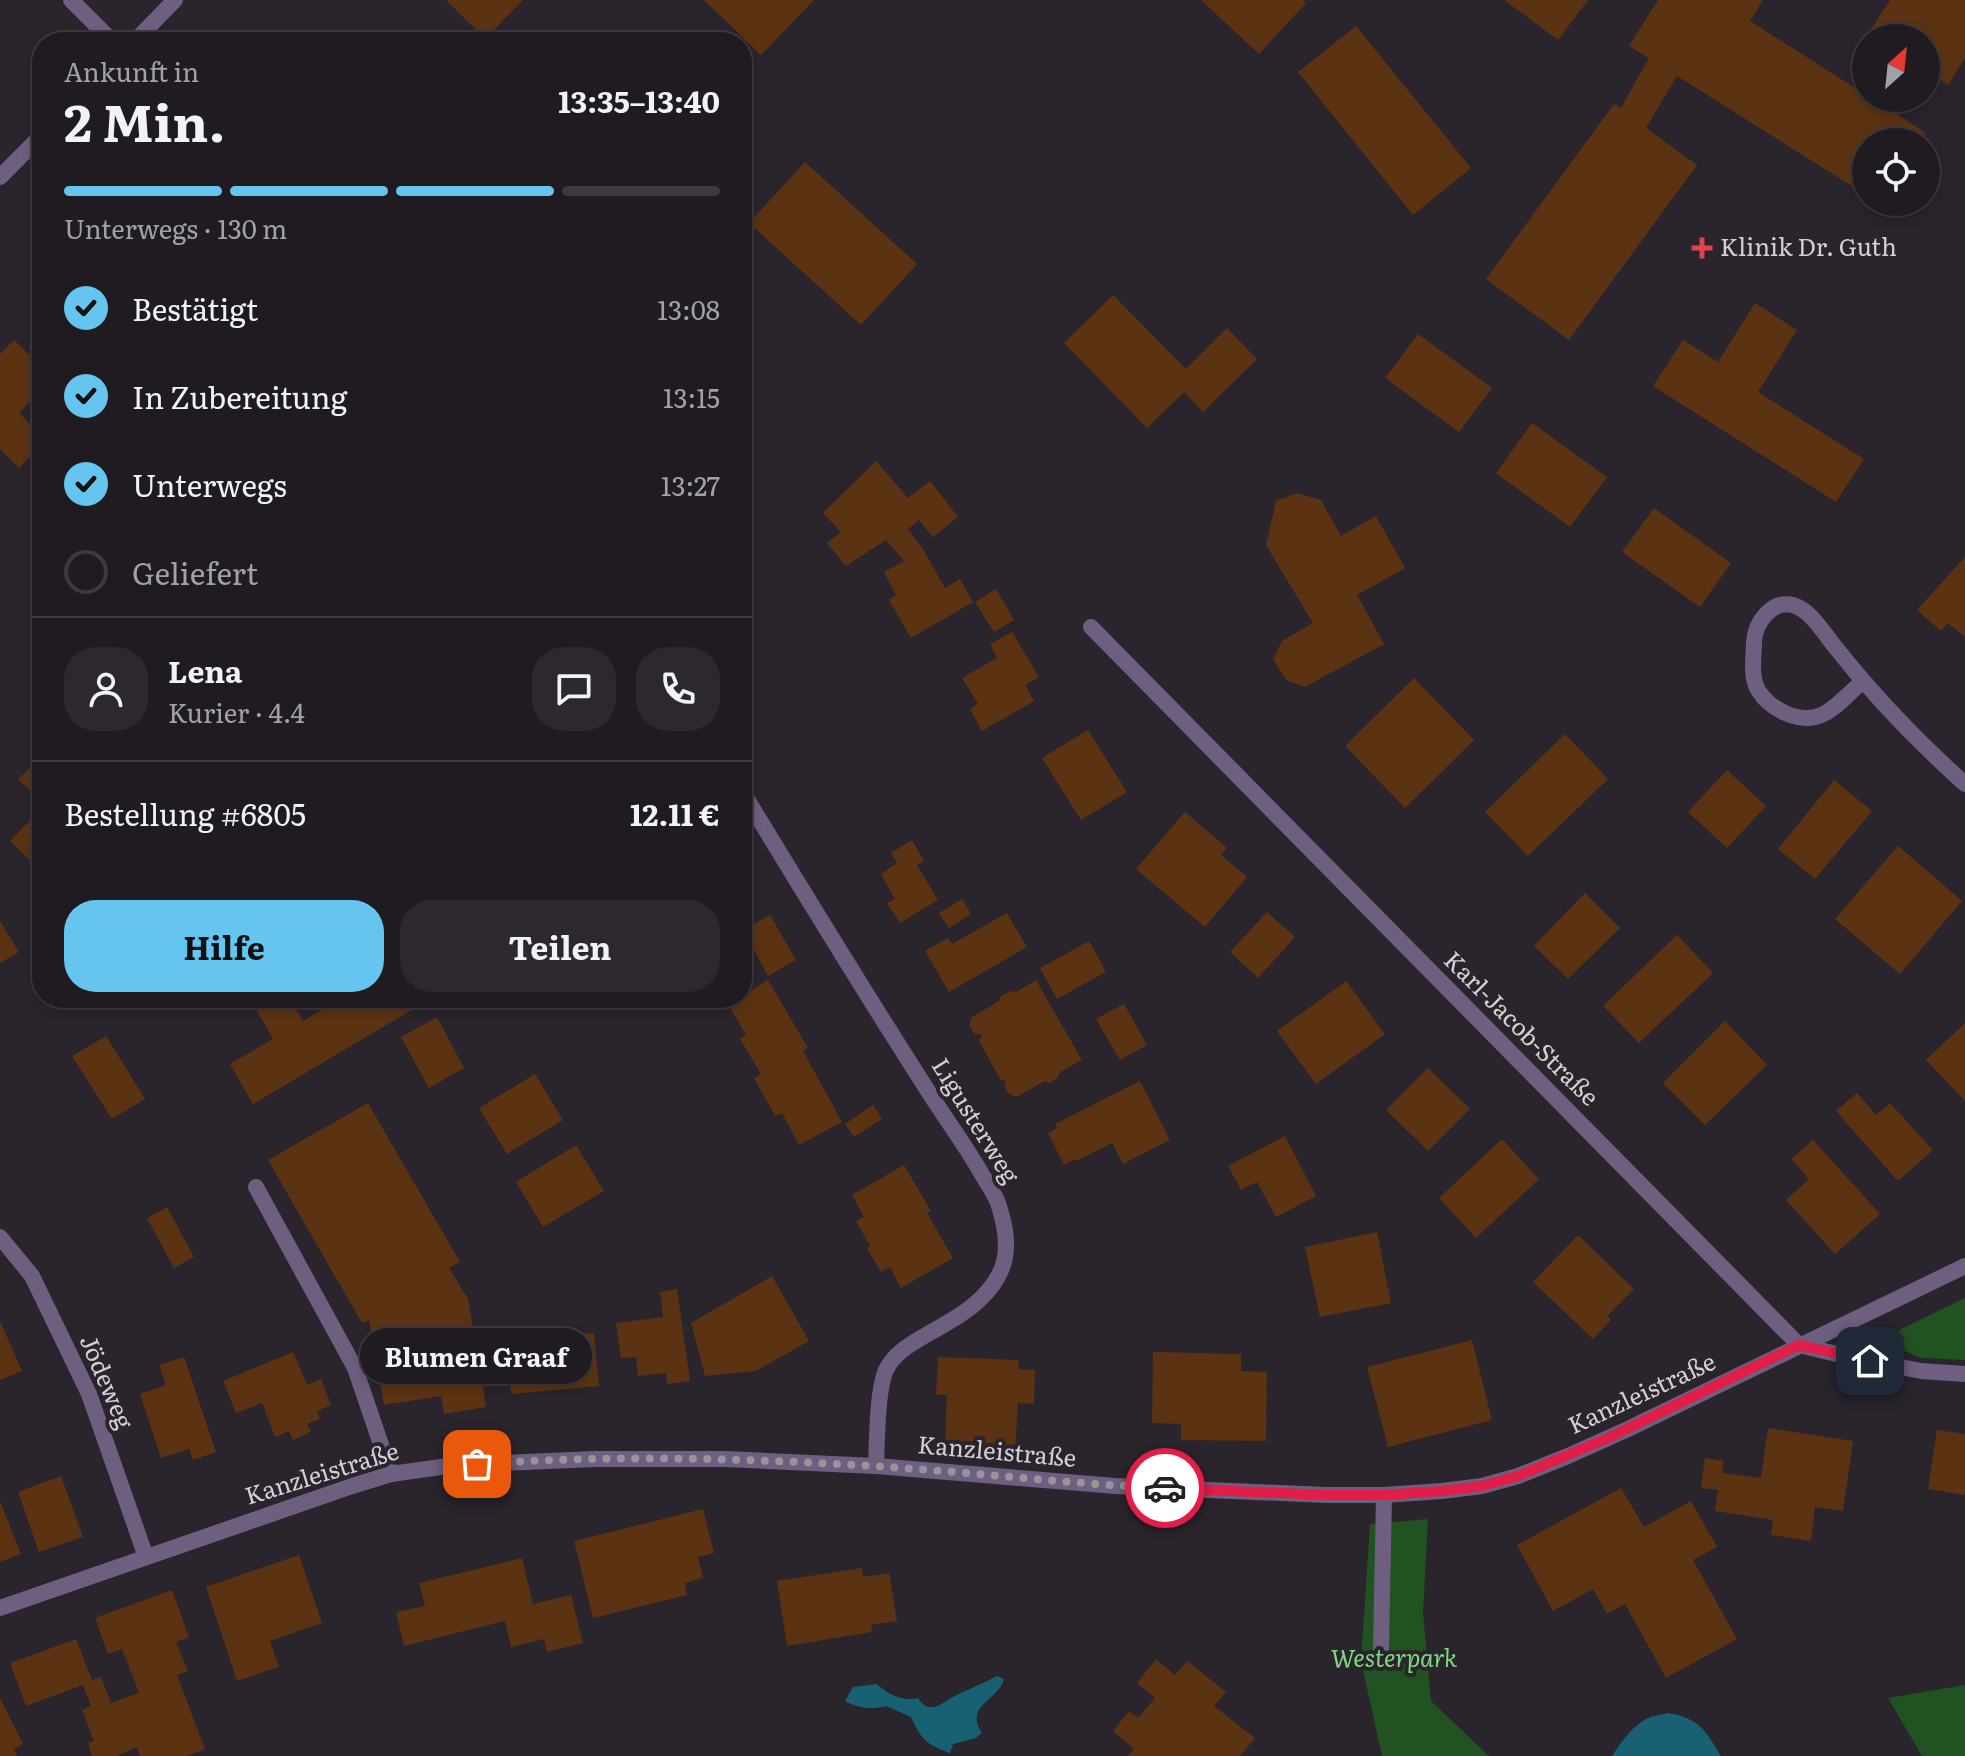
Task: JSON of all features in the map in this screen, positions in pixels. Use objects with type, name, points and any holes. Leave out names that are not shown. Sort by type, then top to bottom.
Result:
[{"type":"street","points":[[71,0],[103,32]]},
{"type":"street","points":[[144,32],[175,0]]},
{"type":"street","points":[[0,177],[32,145]]},
{"type":"street","points":[[1862,682],[1822,716],[1810,720],[1780,711],[1757,689],[1753,677],[1755,636],[1759,624],[1767,612],[1779,604],[1794,606],[1811,616],[1862,682],[1965,784]]},
{"type":"street","name":"Karl-Jacob-Straße","points":[[1091,627],[1799,1345]]},
{"type":"street","name":"Ligusterweg","points":[[752,807],[973,1159],[997,1200],[1007,1241],[1001,1271],[990,1290],[951,1321],[905,1347],[886,1370],[881,1385],[876,1466]]},
{"type":"street","points":[[256,1187],[355,1368],[391,1474]]},
{"type":"street","name":"Jödeweg","points":[[0,1237],[32,1276],[89,1394],[146,1557]]},
{"type":"street","name":"Kanzleistraße","points":[[0,1608],[391,1474],[455,1465],[595,1459],[725,1459],[876,1466],[1115,1486],[1326,1495],[1384,1495],[1482,1486],[1518,1476],[1628,1429],[1965,1266]]},
{"type":"street","points":[[1799,1345],[1921,1371],[1965,1374]]},
{"type":"street","points":[[1381,1649],[1384,1495]]},
{"type":"green space","points":[[1965,1298],[1965,1360],[1922,1358],[1906,1352],[1898,1341],[1899,1330]]},
{"type":"green space","name":"Westerpark","points":[[1428,1519],[1423,1613],[1431,1701],[1489,1756],[1382,1756],[1361,1661],[1370,1524]]},
{"type":"green space","points":[[1965,1685],[1965,1756],[1922,1756],[1888,1698]]},
{"type":"water","points":[[997,1676],[1004,1679],[1001,1686],[979,1709],[977,1716],[982,1733],[976,1738],[953,1744],[950,1753],[926,1740],[911,1717],[886,1706],[865,1708],[845,1701],[853,1687],[877,1684],[896,1696],[918,1698],[924,1705],[934,1707]]},
{"type":"water","points":[[1668,1713],[1694,1722],[1711,1739],[1721,1756],[1612,1756],[1637,1725],[1650,1717]]},
{"type":"building","points":[[446,0],[523,0],[492,32],[478,32]]},
{"type":"building","points":[[704,0],[814,0],[761,55],[752,46],[752,32],[737,32]]},
{"type":"building","points":[[1201,0],[1303,0],[1306,3],[1259,54]]},
{"type":"building","points":[[1504,0],[1588,0],[1558,40]]},
{"type":"building","points":[[1658,0],[1763,0],[1750,21],[1852,86],[1852,112],[1893,112],[1918,128],[1852,128],[1852,186],[1677,76],[1646,128],[1697,165],[1569,340],[1486,279],[1614,104],[1621,108],[1649,58],[1629,46]]},
{"type":"building","points":[[1890,0],[1965,0],[1965,58],[1948,85],[1940,80],[1940,24],[1874,24]]},
{"type":"building","points":[[1356,26],[1471,168],[1413,215],[1298,72]]},
{"type":"building","points":[[805,162],[917,264],[861,325],[752,226],[752,220]]},
{"type":"building","points":[[1113,295],[1186,369],[1227,328],[1257,359],[1203,412],[1184,392],[1147,428],[1064,343]]},
{"type":"building","points":[[1755,303],[1797,330],[1758,392],[1864,459],[1836,502],[1653,386],[1683,340],[1718,362]]},
{"type":"building","points":[[1418,334],[1492,388],[1459,432],[1385,378]]},
{"type":"building","points":[[14,340],[32,357],[32,399],[19,413],[32,426],[32,455],[19,468],[0,449],[0,354]]},
{"type":"building","points":[[1532,423],[1607,477],[1570,527],[1496,473]]},
{"type":"building","points":[[876,461],[908,498],[930,481],[958,517],[933,537],[919,520],[908,529],[945,588],[960,579],[973,602],[911,638],[889,600],[896,595],[884,572],[904,561],[886,540],[846,566],[827,543],[841,532],[823,513]]},
{"type":"building","points":[[1297,493],[1321,500],[1341,536],[1376,516],[1405,568],[1357,595],[1384,644],[1305,687],[1286,680],[1273,659],[1282,641],[1313,623],[1266,545],[1276,501]]},
{"type":"building","points":[[1654,508],[1731,563],[1700,607],[1622,552]]},
{"type":"building","points":[[1965,557],[1965,637],[1948,623],[1941,631],[1917,610]]},
{"type":"building","points":[[996,589],[1014,620],[994,632],[975,602]]},
{"type":"building","points":[[1012,632],[1039,677],[1025,685],[1034,701],[982,731],[970,709],[978,704],[962,678],[997,658],[990,644]]},
{"type":"building","points":[[1414,678],[1474,740],[1405,808],[1345,746]]},
{"type":"building","points":[[1088,730],[1127,792],[1081,820],[1042,758]]},
{"type":"building","points":[[1565,734],[1608,779],[1528,856],[1485,812]]},
{"type":"building","points":[[32,766],[32,792],[18,779]]},
{"type":"building","points":[[1727,770],[1766,806],[1727,848],[1688,812]]},
{"type":"building","points":[[1834,780],[1872,811],[1815,879],[1778,849]]},
{"type":"building","points":[[1185,812],[1227,848],[1221,855],[1247,877],[1205,927],[1136,869]]},
{"type":"building","points":[[32,818],[32,862],[10,841]]},
{"type":"building","points":[[912,840],[924,861],[917,865],[938,900],[900,923],[887,903],[895,899],[881,874],[897,863],[891,853]]},
{"type":"building","points":[[1898,846],[1962,901],[1900,974],[1835,919]]},
{"type":"building","points":[[1585,893],[1620,928],[1568,979],[1534,946]]},
{"type":"building","points":[[962,899],[971,914],[949,928],[939,913]]},
{"type":"building","points":[[1267,912],[1295,937],[1258,978],[1230,952]]},
{"type":"building","points":[[1007,913],[1027,947],[949,992],[925,951],[948,938],[952,944]]},
{"type":"building","points":[[770,915],[796,960],[768,976],[752,947],[752,925]]},
{"type":"building","points":[[0,921],[19,952],[0,963]]},
{"type":"building","points":[[1677,935],[1713,973],[1639,1043],[1603,1006]]},
{"type":"building","points":[[1089,941],[1106,972],[1057,999],[1040,968]]},
{"type":"building","points":[[768,980],[808,1048],[803,1051],[842,1122],[799,1145],[782,1113],[775,1116],[754,1078],[761,1074],[740,1039],[746,1035],[730,1008],[752,1008],[752,990]]},
{"type":"building","points":[[1036,980],[1082,1060],[1060,1072],[1050,1083],[1045,1081],[1016,1097],[1004,1087],[1006,1081],[1000,1079],[979,1041],[982,1035],[974,1033],[969,1025],[972,1017],[999,1001],[1001,996],[1016,992]]},
{"type":"building","points":[[1346,981],[1385,1034],[1316,1084],[1277,1031]]},
{"type":"building","points":[[1124,1004],[1147,1045],[1120,1060],[1096,1019]]},
{"type":"building","points":[[255,1008],[296,1008],[303,1021],[325,1008],[415,1008],[253,1104],[230,1064],[273,1039]]},
{"type":"building","points":[[437,1017],[464,1068],[429,1088],[401,1037]]},
{"type":"building","points":[[1725,1021],[1767,1065],[1705,1125],[1663,1083]]},
{"type":"building","points":[[1965,1023],[1965,1101],[1926,1060]]},
{"type":"building","points":[[106,1036],[145,1099],[112,1119],[72,1056]]},
{"type":"building","points":[[1428,1068],[1470,1109],[1428,1151],[1386,1110]]},
{"type":"building","points":[[535,1074],[563,1120],[507,1154],[479,1108]]},
{"type":"building","points":[[1140,1081],[1170,1140],[1123,1164],[1112,1143],[1064,1165],[1048,1133],[1057,1128],[1055,1124]]},
{"type":"building","points":[[1857,1093],[1876,1115],[1890,1103],[1933,1150],[1898,1181],[1836,1111]]},
{"type":"building","points":[[368,1103],[460,1262],[449,1268],[468,1299],[486,1407],[444,1414],[441,1396],[384,1405],[369,1320],[362,1323],[268,1160]]},
{"type":"building","points":[[873,1105],[882,1119],[854,1137],[845,1124]]},
{"type":"building","points":[[1285,1136],[1316,1196],[1276,1217],[1257,1182],[1241,1190],[1228,1166]]},
{"type":"building","points":[[1502,1139],[1539,1179],[1476,1238],[1439,1198]]},
{"type":"building","points":[[1813,1140],[1880,1214],[1835,1254],[1786,1200],[1809,1179],[1791,1159]]},
{"type":"building","points":[[576,1145],[604,1191],[543,1227],[516,1182]]},
{"type":"building","points":[[904,1165],[931,1211],[927,1213],[953,1258],[901,1288],[890,1267],[881,1272],[867,1248],[870,1246],[856,1221],[864,1217],[852,1195]]},
{"type":"building","points":[[167,1207],[194,1257],[174,1268],[147,1218]]},
{"type":"building","points":[[1377,1232],[1391,1303],[1320,1317],[1305,1247]]},
{"type":"building","points":[[1578,1235],[1634,1289],[1607,1316],[1611,1320],[1593,1339],[1533,1282]]},
{"type":"building","points":[[772,1276],[809,1341],[756,1371],[705,1376],[691,1323]]},
{"type":"building","points":[[677,1289],[690,1381],[667,1384],[666,1373],[638,1376],[636,1357],[621,1358],[616,1323],[663,1317],[660,1292]]},
{"type":"building","points":[[0,1321],[22,1371],[0,1380]]},
{"type":"building","points":[[594,1333],[599,1386],[511,1394],[506,1341]]},
{"type":"building","points":[[1472,1340],[1492,1420],[1388,1447],[1367,1367]]},
{"type":"building","points":[[293,1352],[307,1385],[321,1379],[331,1405],[317,1411],[320,1419],[307,1424],[311,1432],[293,1440],[289,1431],[275,1437],[262,1403],[236,1413],[223,1381]]},
{"type":"building","points":[[1153,1352],[1241,1354],[1241,1371],[1267,1372],[1266,1441],[1181,1440],[1181,1424],[1152,1423]]},
{"type":"building","points":[[184,1357],[216,1452],[193,1460],[189,1449],[161,1458],[140,1394],[166,1385],[159,1365]]},
{"type":"building","points":[[938,1357],[1019,1360],[1018,1369],[1035,1370],[1034,1404],[1018,1403],[1015,1448],[945,1444],[947,1395],[936,1395]]},
{"type":"building","points":[[1768,1428],[1853,1441],[1843,1511],[1815,1507],[1811,1541],[1771,1535],[1773,1520],[1715,1511],[1718,1490],[1701,1488],[1705,1458],[1724,1461],[1722,1473],[1761,1478]]},
{"type":"building","points":[[1937,1430],[1965,1434],[1965,1495],[1928,1489]]},
{"type":"building","points":[[61,1476],[83,1537],[39,1552],[18,1492]]},
{"type":"building","points":[[1621,1488],[1644,1527],[1691,1501],[1717,1547],[1693,1560],[1737,1639],[1666,1678],[1625,1604],[1607,1614],[1593,1589],[1553,1611],[1517,1545]]},
{"type":"building","points":[[0,1501],[21,1554],[0,1562]]},
{"type":"building","points":[[703,1509],[714,1553],[698,1557],[703,1578],[685,1583],[687,1595],[593,1618],[574,1541]]},
{"type":"building","points":[[299,1555],[322,1623],[270,1641],[279,1667],[237,1681],[206,1587]]},
{"type":"building","points":[[522,1558],[533,1604],[571,1595],[583,1643],[547,1652],[544,1639],[511,1647],[505,1621],[404,1646],[396,1612],[425,1606],[419,1583]]},
{"type":"building","points":[[862,1568],[863,1577],[889,1573],[897,1621],[871,1625],[872,1632],[787,1646],[777,1581]]},
{"type":"building","points":[[172,1590],[189,1637],[176,1642],[188,1671],[177,1675],[205,1749],[187,1756],[140,1756],[137,1747],[117,1756],[92,1756],[88,1743],[94,1741],[82,1710],[91,1706],[83,1685],[26,1706],[10,1663],[76,1639],[92,1680],[101,1677],[111,1703],[139,1693],[122,1649],[108,1654],[95,1618]]},
{"type":"building","points":[[1156,1659],[1175,1675],[1187,1661],[1226,1692],[1214,1706],[1255,1738],[1240,1756],[1128,1756],[1134,1749],[1113,1731],[1129,1711],[1138,1718],[1155,1698],[1137,1683]]},
{"type":"building","points":[[0,1698],[23,1744],[14,1749],[17,1756],[0,1756]]},
{"type":"way so far","points":[[477,1464],[595,1459],[725,1459],[876,1466],[1165,1488]]},
{"type":"place","name":"Klinik Dr. Guth","points":[[1702,248]]},
{"type":"place","name":"Blumen Graaf","points":[[477,1464]]},
{"type":"route","points":[[1165,1488],[1384,1495],[1482,1486],[1518,1476],[1568,1456],[1799,1345],[1870,1361]]}]
